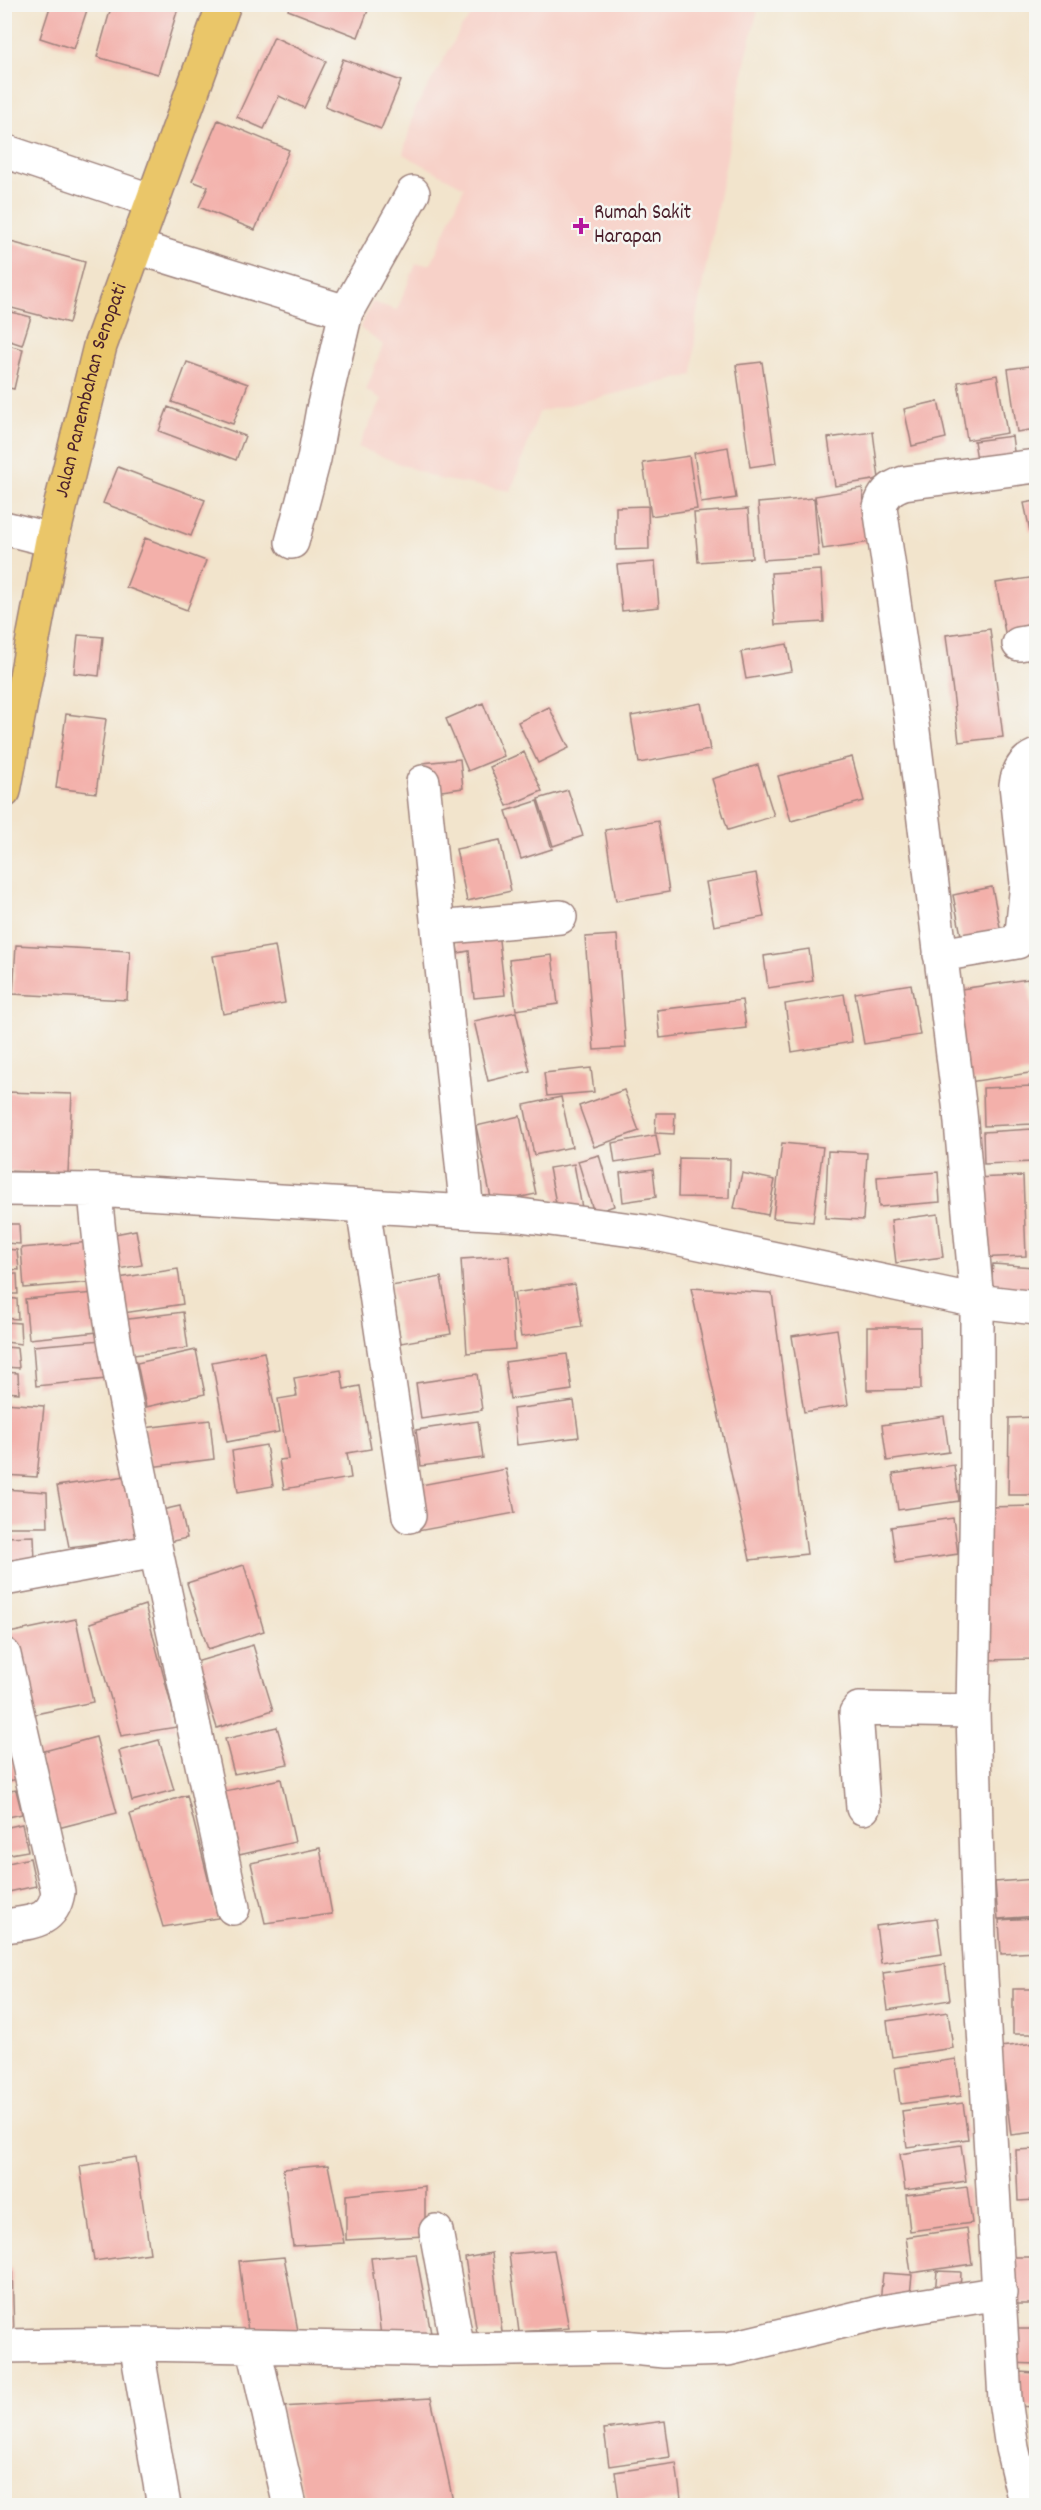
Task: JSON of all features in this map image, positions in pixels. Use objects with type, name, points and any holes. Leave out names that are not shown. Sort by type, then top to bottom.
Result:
[{"type":"main road","name":"Jalan Panembahan Senopati","points":[[4,791],[52,540],[100,346],[224,4]]},
{"type":"street","points":[[4,151],[153,201]]},
{"type":"street","points":[[291,542],[314,459],[323,409],[346,312],[412,193]]},
{"type":"street","points":[[136,247],[346,312]]},
{"type":"street","points":[[1026,2505],[1012,2448],[1005,2400],[979,1941],[973,1711],[977,1301],[960,1112],[913,731],[880,507],[882,499],[895,486],[904,483],[1036,466]]},
{"type":"street","points":[[4,528],[52,540]]},
{"type":"street","points":[[940,955],[1020,940],[1032,883],[1016,785],[1017,774],[1022,766],[1036,756]]},
{"type":"street","points":[[423,782],[467,1212]]},
{"type":"street","points":[[438,928],[560,917]]},
{"type":"street","points":[[4,1189],[94,1191],[520,1215],[647,1232],[977,1301],[1036,1308]]},
{"type":"street","points":[[94,1191],[98,1234],[120,1378],[233,1908]]},
{"type":"street","points":[[363,1207],[409,1516]]},
{"type":"street","points":[[4,1579],[156,1551]]},
{"type":"street","points":[[4,1655],[58,1893],[56,1905],[51,1913],[38,1919],[4,1926]]},
{"type":"street","points":[[863,1808],[856,1713],[860,1709],[973,1711]]},
{"type":"street","points":[[436,2231],[458,2350]]},
{"type":"street","points":[[4,2346],[136,2344],[254,2348],[458,2350],[622,2347],[664,2351],[728,2349],[882,2312],[1000,2293]]},
{"type":"street","points":[[136,2344],[164,2505]]},
{"type":"street","points":[[254,2348],[290,2505]]},
{"type":"shaded area","name":"Rumah Sakit Harapan","points":[[481,5],[759,5],[746,58],[696,318],[693,375],[539,412],[511,491],[438,479],[358,447],[382,399],[366,390],[383,345],[360,328],[372,302],[397,310],[416,264],[431,264],[464,187],[403,154],[415,109],[462,27]]},
{"type":"building","points":[[51,4],[89,4],[74,49],[40,38]]},
{"type":"building","points":[[112,4],[179,5],[158,74],[97,57]]},
{"type":"building","points":[[290,5],[370,5],[358,37],[288,10]]},
{"type":"building","points":[[274,37],[326,61],[304,108],[279,96],[264,129],[237,117]]},
{"type":"building","points":[[343,59],[401,81],[381,129],[325,107]]},
{"type":"building","points":[[218,120],[289,150],[255,230],[199,207],[208,187],[192,181]]},
{"type":"building","points":[[11,242],[85,262],[69,323],[4,306],[4,267]]},
{"type":"building","points":[[4,310],[31,317],[22,345],[4,339]]},
{"type":"building","points":[[4,344],[23,349],[14,389],[4,387]]},
{"type":"building","points":[[187,362],[248,384],[233,424],[172,402]]},
{"type":"building","points":[[762,362],[776,463],[750,467],[736,365]]},
{"type":"building","points":[[1036,365],[1036,429],[1017,432],[1008,369]]},
{"type":"building","points":[[997,375],[1007,433],[967,440],[958,382]]},
{"type":"building","points":[[938,401],[946,438],[912,446],[904,409]]},
{"type":"building","points":[[168,407],[245,436],[236,460],[159,431]]},
{"type":"building","points":[[873,432],[879,479],[835,486],[828,438]]},
{"type":"building","points":[[1012,436],[1016,467],[979,472],[974,441]]},
{"type":"building","points":[[728,447],[736,498],[701,503],[694,453]]},
{"type":"building","points":[[689,456],[697,509],[651,516],[643,463]]},
{"type":"building","points":[[118,467],[205,500],[191,536],[103,503]]},
{"type":"building","points":[[862,488],[870,542],[823,549],[815,496]]},
{"type":"building","points":[[814,498],[819,556],[763,560],[758,503]]},
{"type":"building","points":[[1036,501],[1036,530],[1030,531],[1024,503]]},
{"type":"building","points":[[648,506],[649,549],[616,550],[616,507]]},
{"type":"building","points":[[748,509],[752,558],[698,562],[694,513]]},
{"type":"building","points":[[145,538],[206,561],[187,610],[126,587]]},
{"type":"building","points":[[655,562],[659,607],[622,611],[617,565]]},
{"type":"building","points":[[821,570],[824,622],[775,625],[771,573]]},
{"type":"building","points":[[1036,577],[1036,632],[1006,638],[996,583]]},
{"type":"building","points":[[990,629],[1003,737],[959,742],[946,635]]},
{"type":"building","points":[[78,635],[103,637],[99,676],[74,673]]},
{"type":"building","points":[[787,644],[792,671],[746,679],[741,652]]},
{"type":"building","points":[[483,703],[504,756],[468,771],[446,719]]},
{"type":"building","points":[[701,703],[710,750],[639,763],[631,716]]},
{"type":"building","points":[[549,707],[569,748],[538,763],[518,722]]},
{"type":"building","points":[[66,714],[106,719],[96,793],[56,788]]},
{"type":"building","points":[[524,752],[542,791],[507,806],[490,767]]},
{"type":"building","points":[[852,757],[864,801],[791,821],[778,776]]},
{"type":"building","points":[[460,759],[463,788],[427,793],[423,763]]},
{"type":"building","points":[[758,765],[774,816],[728,830],[712,779]]},
{"type":"building","points":[[568,790],[583,836],[553,846],[538,799]]},
{"type":"building","points":[[537,801],[552,849],[521,859],[506,811]]},
{"type":"building","points":[[658,821],[669,892],[616,901],[605,830]]},
{"type":"building","points":[[500,840],[511,891],[467,901],[456,849]]},
{"type":"building","points":[[756,873],[764,917],[714,926],[706,882]]},
{"type":"building","points":[[992,887],[1002,937],[963,945],[953,895]]},
{"type":"building","points":[[498,931],[505,995],[474,998],[469,951],[458,953],[456,936]]},
{"type":"building","points":[[617,935],[626,1048],[594,1050],[585,937]]},
{"type":"building","points":[[16,945],[130,951],[127,1000],[13,994]]},
{"type":"building","points":[[275,946],[285,1003],[223,1014],[213,956]]},
{"type":"building","points":[[809,949],[813,981],[768,988],[764,956]]},
{"type":"building","points":[[552,955],[558,1004],[516,1010],[509,960]]},
{"type":"building","points":[[1028,979],[1036,1036],[1036,1072],[962,1083],[948,991]]},
{"type":"building","points":[[911,984],[920,1035],[864,1044],[855,993]]},
{"type":"building","points":[[844,994],[852,1042],[792,1052],[785,1004]]},
{"type":"building","points":[[742,1000],[746,1028],[660,1038],[657,1010]]},
{"type":"building","points":[[516,1012],[530,1071],[488,1081],[474,1021]]},
{"type":"building","points":[[591,1068],[594,1092],[547,1096],[544,1073]]},
{"type":"building","points":[[1033,1086],[1034,1124],[984,1126],[983,1088]]},
{"type":"building","points":[[624,1090],[639,1131],[594,1147],[579,1106]]},
{"type":"building","points":[[5,1092],[72,1094],[68,1173],[4,1171]]},
{"type":"building","points":[[561,1097],[572,1147],[534,1155],[524,1105]]},
{"type":"building","points":[[656,1113],[675,1113],[674,1134],[655,1133]]},
{"type":"building","points":[[520,1116],[536,1194],[492,1203],[476,1126]]},
{"type":"building","points":[[1032,1129],[1033,1162],[984,1164],[983,1132]]},
{"type":"building","points":[[656,1135],[660,1156],[615,1163],[612,1143]]},
{"type":"building","points":[[782,1143],[823,1147],[813,1222],[773,1218]]},
{"type":"building","points":[[828,1151],[867,1153],[863,1220],[825,1218]]},
{"type":"building","points":[[599,1155],[614,1206],[594,1213],[578,1161]]},
{"type":"building","points":[[679,1158],[730,1159],[729,1198],[678,1197]]},
{"type":"building","points":[[574,1164],[582,1208],[558,1213],[549,1168]]},
{"type":"building","points":[[1036,1166],[1036,1202],[1034,1202],[1030,1167]]},
{"type":"building","points":[[653,1169],[656,1197],[623,1202],[620,1173]]},
{"type":"building","points":[[938,1172],[940,1202],[879,1207],[877,1177]]},
{"type":"building","points":[[742,1173],[775,1180],[768,1215],[734,1208]]},
{"type":"building","points":[[1023,1176],[1026,1256],[974,1258],[973,1178]]},
{"type":"building","points":[[938,1214],[943,1257],[896,1263],[891,1220]]},
{"type":"building","points":[[4,1224],[19,1224],[20,1244],[4,1243]]},
{"type":"building","points":[[136,1230],[142,1265],[106,1271],[99,1237]]},
{"type":"building","points":[[91,1242],[94,1282],[24,1288],[21,1248]]},
{"type":"building","points":[[4,1249],[17,1250],[19,1270],[4,1269]]},
{"type":"building","points":[[509,1256],[515,1349],[467,1353],[461,1259]]},
{"type":"building","points":[[993,1264],[1034,1267],[1032,1299],[990,1296]]},
{"type":"building","points":[[178,1269],[183,1304],[117,1314],[112,1279]]},
{"type":"building","points":[[4,1274],[17,1274],[18,1294],[4,1294]]},
{"type":"building","points":[[441,1277],[451,1334],[401,1343],[391,1286]]},
{"type":"building","points":[[575,1284],[582,1327],[521,1337],[514,1293]]},
{"type":"building","points":[[691,1288],[772,1293],[807,1554],[750,1560]]},
{"type":"building","points":[[95,1293],[98,1332],[29,1339],[25,1299]]},
{"type":"building","points":[[4,1298],[17,1299],[18,1319],[4,1318]]},
{"type":"building","points":[[183,1312],[188,1348],[126,1356],[121,1320]]},
{"type":"building","points":[[5,1322],[20,1323],[21,1344],[5,1342]]},
{"type":"building","points":[[867,1327],[920,1327],[921,1389],[867,1390]]},
{"type":"building","points":[[837,1329],[848,1405],[804,1412],[792,1336]]},
{"type":"building","points":[[102,1340],[106,1379],[36,1386],[33,1346]]},
{"type":"building","points":[[4,1347],[17,1348],[19,1368],[4,1367]]},
{"type":"building","points":[[196,1350],[205,1394],[146,1407],[137,1363]]},
{"type":"building","points":[[264,1352],[279,1432],[227,1442],[212,1362]]},
{"type":"building","points":[[567,1354],[572,1390],[510,1399],[505,1362]]},
{"type":"building","points":[[341,1370],[344,1389],[360,1386],[371,1449],[347,1453],[351,1478],[284,1489],[279,1460],[288,1459],[278,1399],[297,1396],[294,1378]]},
{"type":"building","points":[[4,1372],[18,1373],[19,1393],[4,1392]]},
{"type":"building","points":[[477,1374],[482,1410],[421,1419],[416,1383]]},
{"type":"building","points":[[574,1401],[579,1437],[517,1445],[513,1409]]},
{"type":"building","points":[[4,1403],[44,1406],[37,1477],[4,1475]]},
{"type":"building","points":[[944,1416],[949,1452],[887,1461],[882,1425]]},
{"type":"building","points":[[1036,1417],[1036,1495],[1008,1495],[1009,1418]]},
{"type":"building","points":[[210,1420],[214,1459],[150,1467],[144,1428]]},
{"type":"building","points":[[478,1421],[483,1458],[421,1466],[416,1430]]},
{"type":"building","points":[[266,1445],[273,1486],[238,1492],[232,1451]]},
{"type":"building","points":[[954,1465],[959,1501],[898,1510],[893,1474]]},
{"type":"building","points":[[506,1469],[515,1513],[418,1531],[410,1487]]},
{"type":"building","points":[[126,1476],[139,1538],[69,1547],[57,1486]]},
{"type":"building","points":[[4,1489],[47,1492],[48,1527],[4,1527]]},
{"type":"building","points":[[180,1506],[187,1538],[159,1544],[153,1512]]},
{"type":"building","points":[[1036,1506],[1036,1659],[984,1660],[982,1507]]},
{"type":"building","points":[[953,1518],[958,1554],[896,1563],[891,1527]]},
{"type":"building","points":[[34,1536],[35,1564],[4,1567],[4,1537]]},
{"type":"building","points":[[244,1565],[264,1631],[208,1649],[187,1583]]},
{"type":"building","points":[[145,1605],[177,1727],[121,1736],[90,1623]]},
{"type":"building","points":[[76,1619],[93,1702],[21,1717],[4,1634]]},
{"type":"building","points":[[253,1645],[273,1710],[217,1728],[196,1662]]},
{"type":"building","points":[[277,1727],[288,1764],[234,1774],[225,1739]]},
{"type":"building","points":[[96,1737],[117,1813],[58,1828],[37,1753]]},
{"type":"building","points":[[159,1740],[174,1790],[132,1801],[119,1751]]},
{"type":"building","points":[[12,1760],[18,1779],[4,1782],[4,1763]]},
{"type":"building","points":[[281,1779],[295,1842],[239,1855],[225,1791]]},
{"type":"building","points":[[16,1790],[22,1814],[4,1818],[4,1792]]},
{"type":"building","points":[[187,1795],[218,1918],[163,1927],[130,1814]]},
{"type":"building","points":[[22,1824],[28,1851],[4,1855],[4,1828]]},
{"type":"building","points":[[320,1848],[332,1914],[265,1923],[251,1863]]},
{"type":"building","points":[[30,1858],[36,1886],[4,1893],[4,1864]]},
{"type":"building","points":[[1036,1879],[1036,1916],[998,1919],[995,1882]]},
{"type":"building","points":[[937,1918],[942,1954],[881,1963],[876,1926]]},
{"type":"building","points":[[1036,1918],[1036,1952],[1001,1954],[999,1920]]},
{"type":"building","points":[[945,1964],[950,2000],[888,2010],[883,1973]]},
{"type":"building","points":[[1013,1989],[1036,1989],[1036,2034],[1013,2034]]},
{"type":"building","points":[[948,2012],[953,2048],[892,2057],[887,2021]]},
{"type":"building","points":[[1036,2043],[1036,2132],[1011,2135],[1000,2047]]},
{"type":"building","points":[[956,2059],[961,2096],[900,2104],[895,2068]]},
{"type":"building","points":[[963,2103],[968,2139],[907,2147],[902,2111]]},
{"type":"building","points":[[961,2145],[966,2181],[905,2190],[900,2154]]},
{"type":"building","points":[[1036,2149],[1036,2200],[1018,2201],[1016,2150]]},
{"type":"building","points":[[136,2157],[150,2253],[94,2261],[80,2166]]},
{"type":"building","points":[[328,2165],[344,2243],[293,2246],[283,2169]]},
{"type":"building","points":[[425,2186],[425,2236],[346,2240],[346,2195]]},
{"type":"building","points":[[967,2187],[972,2223],[910,2231],[906,2195]]},
{"type":"building","points":[[967,2228],[972,2264],[911,2273],[906,2237]]},
{"type":"building","points":[[554,2250],[569,2328],[519,2332],[509,2254]]},
{"type":"building","points":[[492,2253],[502,2332],[477,2333],[465,2258]]},
{"type":"building","points":[[416,2254],[431,2333],[381,2336],[371,2258]]},
{"type":"building","points":[[284,2257],[299,2336],[249,2339],[239,2261]]},
{"type":"building","points":[[1006,2257],[1036,2257],[1036,2304],[1007,2304]]},
{"type":"building","points":[[12,2268],[14,2335],[4,2335],[4,2269]]},
{"type":"building","points":[[937,2271],[961,2272],[960,2296],[935,2294]]},
{"type":"building","points":[[883,2273],[912,2275],[909,2305],[880,2302]]},
{"type":"building","points":[[1007,2329],[1036,2329],[1036,2364],[1006,2363]]},
{"type":"building","points":[[1018,2372],[1036,2373],[1036,2407],[1016,2406]]},
{"type":"building","points":[[431,2398],[454,2506],[306,2506],[281,2407]]},
{"type":"building","points":[[665,2421],[670,2457],[609,2466],[604,2429]]},
{"type":"building","points":[[676,2463],[681,2499],[620,2506],[615,2472]]},
{"type":"place","name":"Rumah Sakit Harapan","points":[[581,226]]}]
